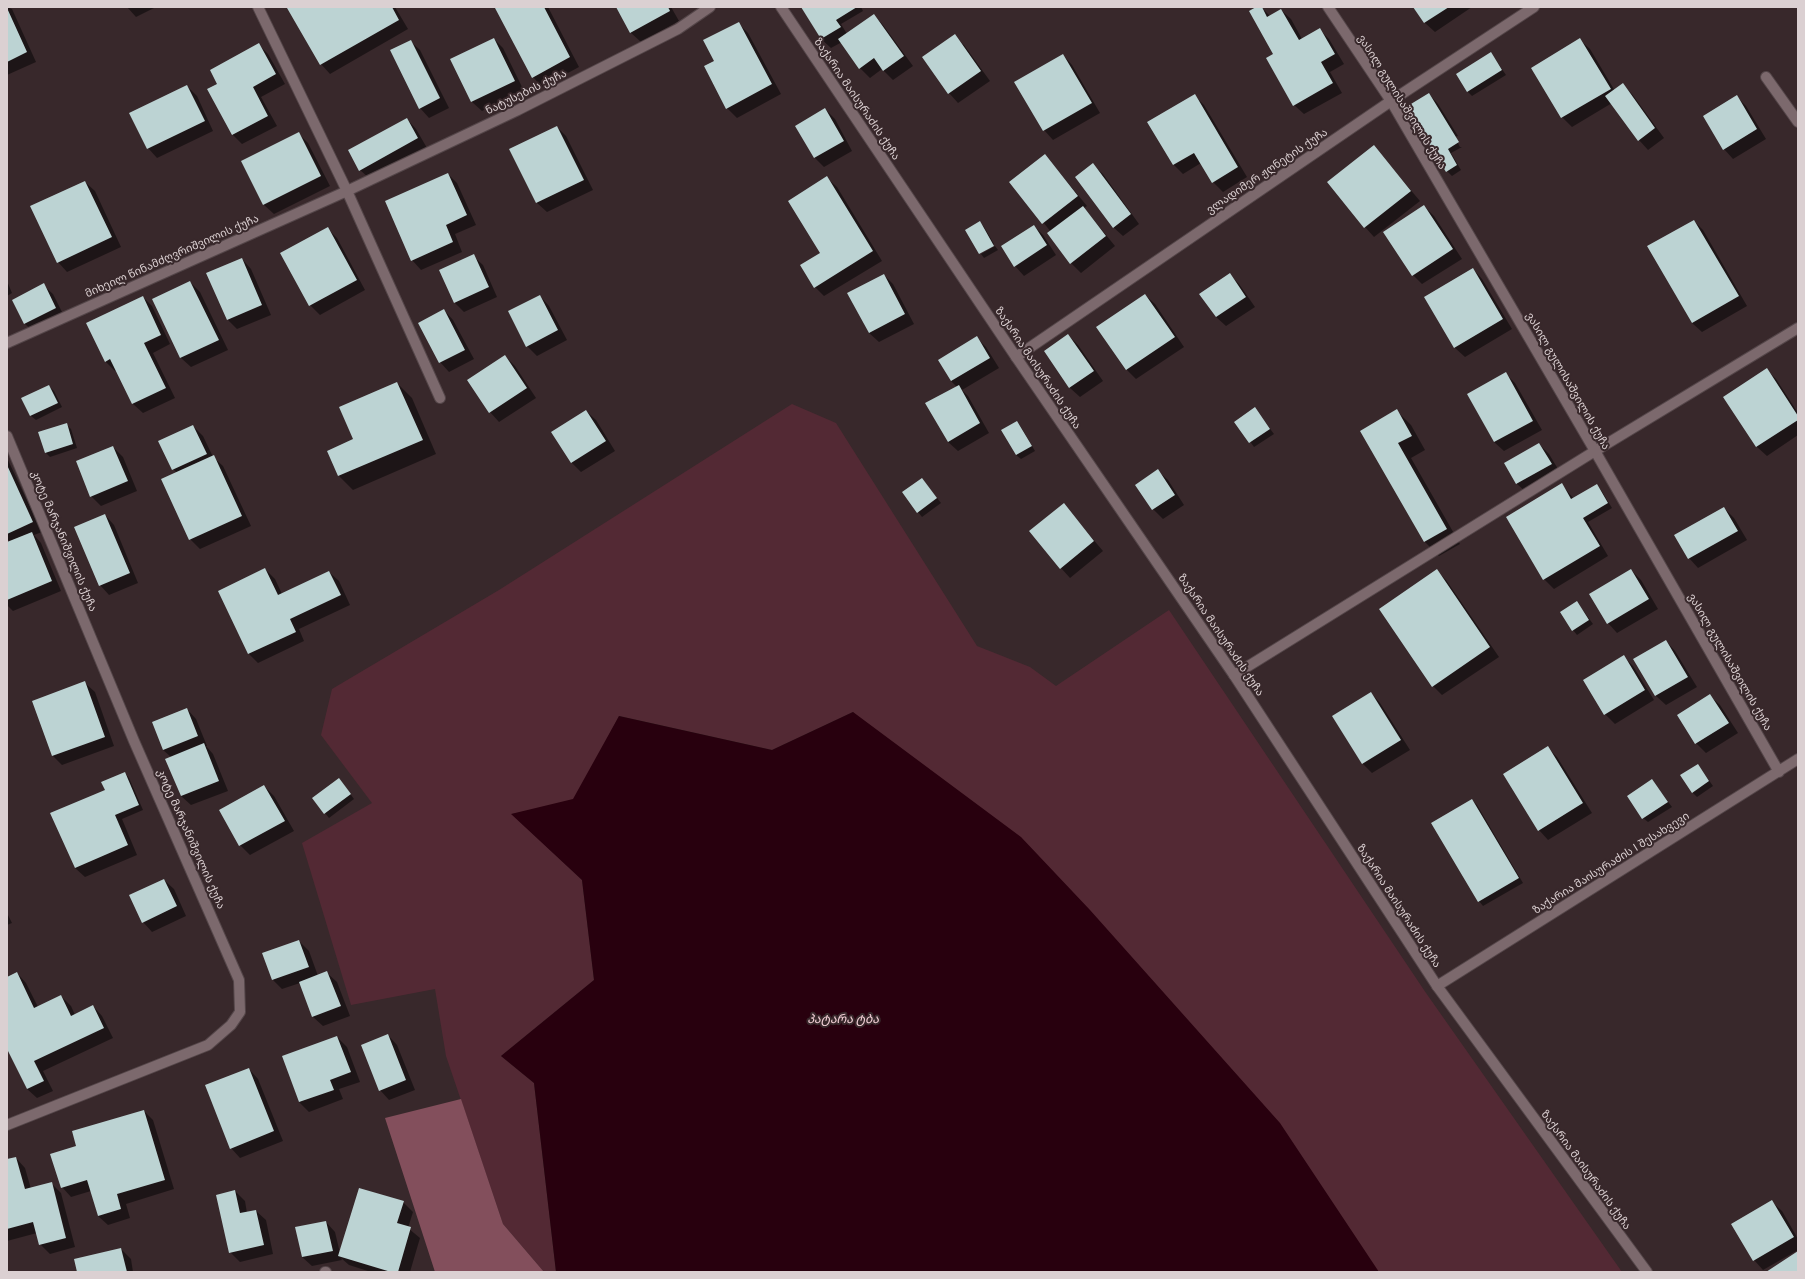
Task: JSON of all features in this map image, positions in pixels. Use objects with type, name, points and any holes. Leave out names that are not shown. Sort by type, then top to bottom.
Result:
[{"type":"street","points":[[258,7],[347,190],[440,398]]},
{"type":"street","name":"ნატუსების ქუჩა","points":[[347,190],[518,110],[678,29],[710,7]]},
{"type":"street","name":"ზაქარია მაისურაძის ქუჩა","points":[[781,7],[1016,357],[1234,675],[1437,986],[1647,1272]]},
{"type":"street","name":"ვასილ გულისაშვილის ქუჩა","points":[[1328,7],[1391,101],[1779,772]]},
{"type":"street","name":"ვლადიმერ ჟღნეტის ქუჩა","points":[[1016,357],[1391,101],[1534,7]]},
{"type":"street","points":[[1766,77],[1798,122]]},
{"type":"street","name":"მიხეილ წინამძღვრიშვილის ქუჩა","points":[[7,343],[347,190]]},
{"type":"street","points":[[1234,675],[1798,328]]},
{"type":"street","name":"კოტე მარჯანიშვილის ქუჩა","points":[[7,436],[131,734],[239,980],[240,1012],[231,1026],[208,1045],[7,1125]]},
{"type":"street","name":"ზაქარია მაისურაძის I შესახვევი","points":[[1437,986],[1798,759]]},
{"type":"shaded area","points":[[792,404],[836,423],[977,646],[1030,667],[1056,686],[1169,610],[1426,993],[1622,1272],[1376,1272],[853,712],[772,750],[619,716],[575,802],[512,814],[582,880],[594,980],[501,1056],[534,1083],[556,1272],[544,1272],[503,1224],[446,1056],[435,989],[351,1005],[302,843],[372,803],[321,735],[332,689],[499,590]]},
{"type":"shaded area","points":[[461,1099],[503,1224],[544,1272],[435,1272],[385,1118]]},
{"type":"water","name":"პატარა ტბა","points":[[853,712],[1021,837],[1090,910],[1280,1123],[1379,1272],[556,1272],[534,1083],[501,1056],[594,980],[582,880],[511,814],[573,799],[619,716],[772,750]]},
{"type":"building","points":[[392,7],[399,20],[320,65],[287,8]]},
{"type":"building","points":[[544,7],[570,57],[532,78],[495,8]]},
{"type":"building","points":[[616,7],[668,7],[670,11],[630,33]]},
{"type":"building","points":[[801,7],[857,7],[836,20],[841,27],[821,39]]},
{"type":"building","points":[[1256,7],[1262,7],[1267,17],[1281,9],[1299,40],[1320,28],[1335,54],[1321,62],[1333,83],[1293,106],[1266,58],[1273,54],[1249,11]]},
{"type":"building","points":[[1413,7],[1449,7],[1424,23]]},
{"type":"building","points":[[7,8],[27,52],[7,62]]},
{"type":"building","points":[[874,14],[904,56],[883,71],[874,58],[859,69],[838,39]]},
{"type":"building","points":[[739,22],[772,84],[726,109],[704,66],[714,61],[703,40]]},
{"type":"building","points":[[955,34],[981,71],[948,94],[922,57]]},
{"type":"building","points":[[494,38],[515,81],[471,102],[450,59]]},
{"type":"building","points":[[1580,38],[1611,89],[1561,118],[1531,68]]},
{"type":"building","points":[[411,40],[440,98],[419,109],[390,50]]},
{"type":"building","points":[[259,43],[276,74],[253,87],[268,116],[232,135],[207,89],[217,84],[210,70]]},
{"type":"building","points":[[1491,52],[1502,70],[1467,92],[1456,74]]},
{"type":"building","points":[[1063,54],[1092,103],[1043,131],[1014,82]]},
{"type":"building","points":[[1623,83],[1655,128],[1638,141],[1605,96]]},
{"type":"building","points":[[187,85],[205,121],[147,149],[129,113]]},
{"type":"building","points":[[1429,93],[1459,142],[1448,149],[1457,165],[1446,172],[1406,107]]},
{"type":"building","points":[[1195,94],[1238,167],[1212,183],[1194,153],[1173,165],[1147,122]]},
{"type":"building","points":[[1737,95],[1757,129],[1723,150],[1703,116]]},
{"type":"building","points":[[825,108],[844,141],[814,158],[795,126]]},
{"type":"building","points":[[407,118],[418,138],[359,171],[348,150]]},
{"type":"building","points":[[557,126],[584,180],[536,203],[509,149]]},
{"type":"building","points":[[299,132],[321,176],[263,205],[241,161]]},
{"type":"building","points":[[1374,145],[1411,191],[1364,228],[1327,182]]},
{"type":"building","points":[[1045,154],[1078,196],[1042,224],[1009,182]]},
{"type":"building","points":[[1093,163],[1131,214],[1113,228],[1075,177]]},
{"type":"building","points":[[448,173],[467,215],[446,225],[453,242],[411,261],[385,201]]},
{"type":"building","points":[[827,176],[873,251],[814,288],[800,265],[820,253],[788,201]]},
{"type":"building","points":[[85,181],[112,237],[57,263],[30,206]]},
{"type":"building","points":[[1424,205],[1453,249],[1412,276],[1383,232]]},
{"type":"building","points":[[1083,206],[1106,236],[1070,264],[1047,233]]},
{"type":"building","points":[[1694,220],[1739,296],[1692,323],[1647,246]]},
{"type":"building","points":[[980,221],[994,246],[979,254],[965,230]]},
{"type":"building","points":[[1034,225],[1047,245],[1014,267],[1001,246]]},
{"type":"building","points":[[328,227],[357,280],[309,306],[280,253]]},
{"type":"building","points":[[474,254],[489,287],[454,303],[439,270]]},
{"type":"building","points":[[242,258],[262,305],[227,320],[206,273]]},
{"type":"building","points":[[1473,268],[1503,319],[1454,348],[1424,297]]},
{"type":"building","points":[[1230,273],[1246,297],[1216,317],[1199,294]]},
{"type":"building","points":[[884,274],[905,314],[869,333],[847,293]]},
{"type":"building","points":[[190,281],[219,340],[180,358],[152,299]]},
{"type":"building","points":[[44,283],[56,308],[24,324],[12,300]]},
{"type":"building","points":[[1145,294],[1175,337],[1126,370],[1096,327]]},
{"type":"building","points":[[540,295],[558,330],[526,347],[508,311]]},
{"type":"building","points":[[143,296],[161,335],[144,343],[166,388],[132,404],[110,359],[105,362],[86,323]]},
{"type":"building","points":[[444,309],[465,350],[439,363],[418,323]]},
{"type":"building","points":[[1068,334],[1094,371],[1069,388],[1044,351]]},
{"type":"building","points":[[977,336],[990,358],[951,381],[938,360]]},
{"type":"building","points":[[505,355],[527,388],[489,413],[467,380]]},
{"type":"building","points":[[1767,368],[1798,416],[1798,420],[1756,447],[1723,397]]},
{"type":"building","points":[[1506,372],[1533,421],[1494,442],[1467,394]]},
{"type":"building","points":[[397,382],[423,440],[338,476],[327,451],[353,439],[339,407]]},
{"type":"building","points":[[49,385],[58,403],[30,416],[21,398]]},
{"type":"building","points":[[959,385],[980,423],[948,442],[925,403]]},
{"type":"building","points":[[1255,407],[1270,429],[1249,443],[1234,422]]},
{"type":"building","points":[[1397,409],[1412,436],[1398,443],[1447,529],[1424,542],[1360,431]]},
{"type":"building","points":[[586,410],[606,441],[571,463],[551,432]]},
{"type":"building","points":[[1017,421],[1032,446],[1016,455],[1001,430]]},
{"type":"building","points":[[67,423],[73,444],[45,453],[38,432]]},
{"type":"building","points":[[193,425],[207,454],[172,470],[158,441]]},
{"type":"building","points":[[1539,443],[1552,464],[1516,484],[1504,463]]},
{"type":"building","points":[[113,446],[128,481],[90,497],[76,461]]},
{"type":"building","points":[[214,455],[242,516],[189,540],[161,479]]},
{"type":"building","points":[[7,465],[33,522],[7,534]]},
{"type":"building","points":[[1158,469],[1175,495],[1152,510],[1135,485]]},
{"type":"building","points":[[922,478],[937,498],[917,513],[902,492]]},
{"type":"building","points":[[1562,483],[1571,499],[1597,484],[1608,503],[1583,518],[1600,546],[1543,580],[1506,517]]},
{"type":"building","points":[[1064,503],[1094,541],[1060,569],[1029,531]]},
{"type":"building","points":[[1724,507],[1738,531],[1688,559],[1674,535]]},
{"type":"building","points":[[105,514],[130,573],[99,586],[74,527]]},
{"type":"building","points":[[32,532],[52,581],[7,600],[7,542]]},
{"type":"building","points":[[265,568],[278,595],[329,571],[341,595],[290,619],[296,632],[248,654],[218,591]]},
{"type":"building","points":[[1437,569],[1490,647],[1432,687],[1379,609]]},
{"type":"building","points":[[1631,569],[1649,599],[1607,624],[1589,594]]},
{"type":"building","points":[[1577,601],[1589,620],[1572,631],[1560,612]]},
{"type":"building","points":[[1666,640],[1688,677],[1655,696],[1633,659]]},
{"type":"building","points":[[1624,655],[1645,690],[1604,715],[1583,680]]},
{"type":"building","points":[[85,681],[105,737],[52,756],[32,701]]},
{"type":"building","points":[[1371,692],[1401,740],[1362,764],[1332,716]]},
{"type":"building","points":[[1710,694],[1729,723],[1695,744],[1677,715]]},
{"type":"building","points":[[187,708],[198,736],[163,750],[152,722]]},
{"type":"building","points":[[204,743],[219,781],[181,796],[165,759]]},
{"type":"building","points":[[1548,746],[1583,803],[1538,831],[1503,774]]},
{"type":"building","points":[[1698,764],[1709,781],[1692,793],[1680,775]]},
{"type":"building","points":[[125,772],[139,805],[115,815],[128,845],[75,868],[50,813],[105,790],[101,782]]},
{"type":"building","points":[[339,778],[351,794],[324,814],[312,798]]},
{"type":"building","points":[[1652,779],[1668,802],[1642,819],[1627,796]]},
{"type":"building","points":[[264,785],[285,821],[239,846],[219,810]]},
{"type":"building","points":[[1472,799],[1519,878],[1478,902],[1431,823]]},
{"type":"building","points":[[164,879],[177,906],[142,923],[129,895]]},
{"type":"building","points":[[299,940],[309,967],[272,980],[262,953]]},
{"type":"building","points":[[327,971],[341,1006],[312,1017],[299,982]]},
{"type":"building","points":[[17,972],[34,1008],[61,995],[71,1016],[93,1005],[104,1028],[34,1061],[44,1081],[27,1089],[7,1049],[7,977]]},
{"type":"building","points":[[388,1034],[406,1080],[379,1091],[361,1045]]},
{"type":"building","points":[[337,1036],[351,1072],[330,1080],[334,1090],[299,1102],[282,1056]]},
{"type":"building","points":[[249,1068],[274,1131],[230,1149],[205,1085]]},
{"type":"building","points":[[144,1110],[165,1180],[117,1194],[121,1209],[98,1216],[87,1180],[61,1188],[50,1154],[76,1146],[72,1131]]},
{"type":"building","points":[[16,1157],[25,1189],[52,1182],[66,1238],[39,1245],[33,1222],[7,1229],[7,1159]]},
{"type":"building","points":[[359,1188],[404,1201],[397,1223],[411,1227],[398,1272],[391,1272],[338,1256]]},
{"type":"building","points":[[235,1190],[240,1213],[256,1210],[264,1245],[229,1253],[216,1195]]},
{"type":"building","points":[[1772,1200],[1794,1237],[1753,1261],[1731,1224]]},
{"type":"building","points":[[326,1221],[333,1251],[302,1257],[295,1227]]},
{"type":"building","points":[[121,1248],[127,1272],[77,1272],[74,1259]]},
{"type":"building","points":[[1798,1251],[1798,1272],[1766,1272]]}]
